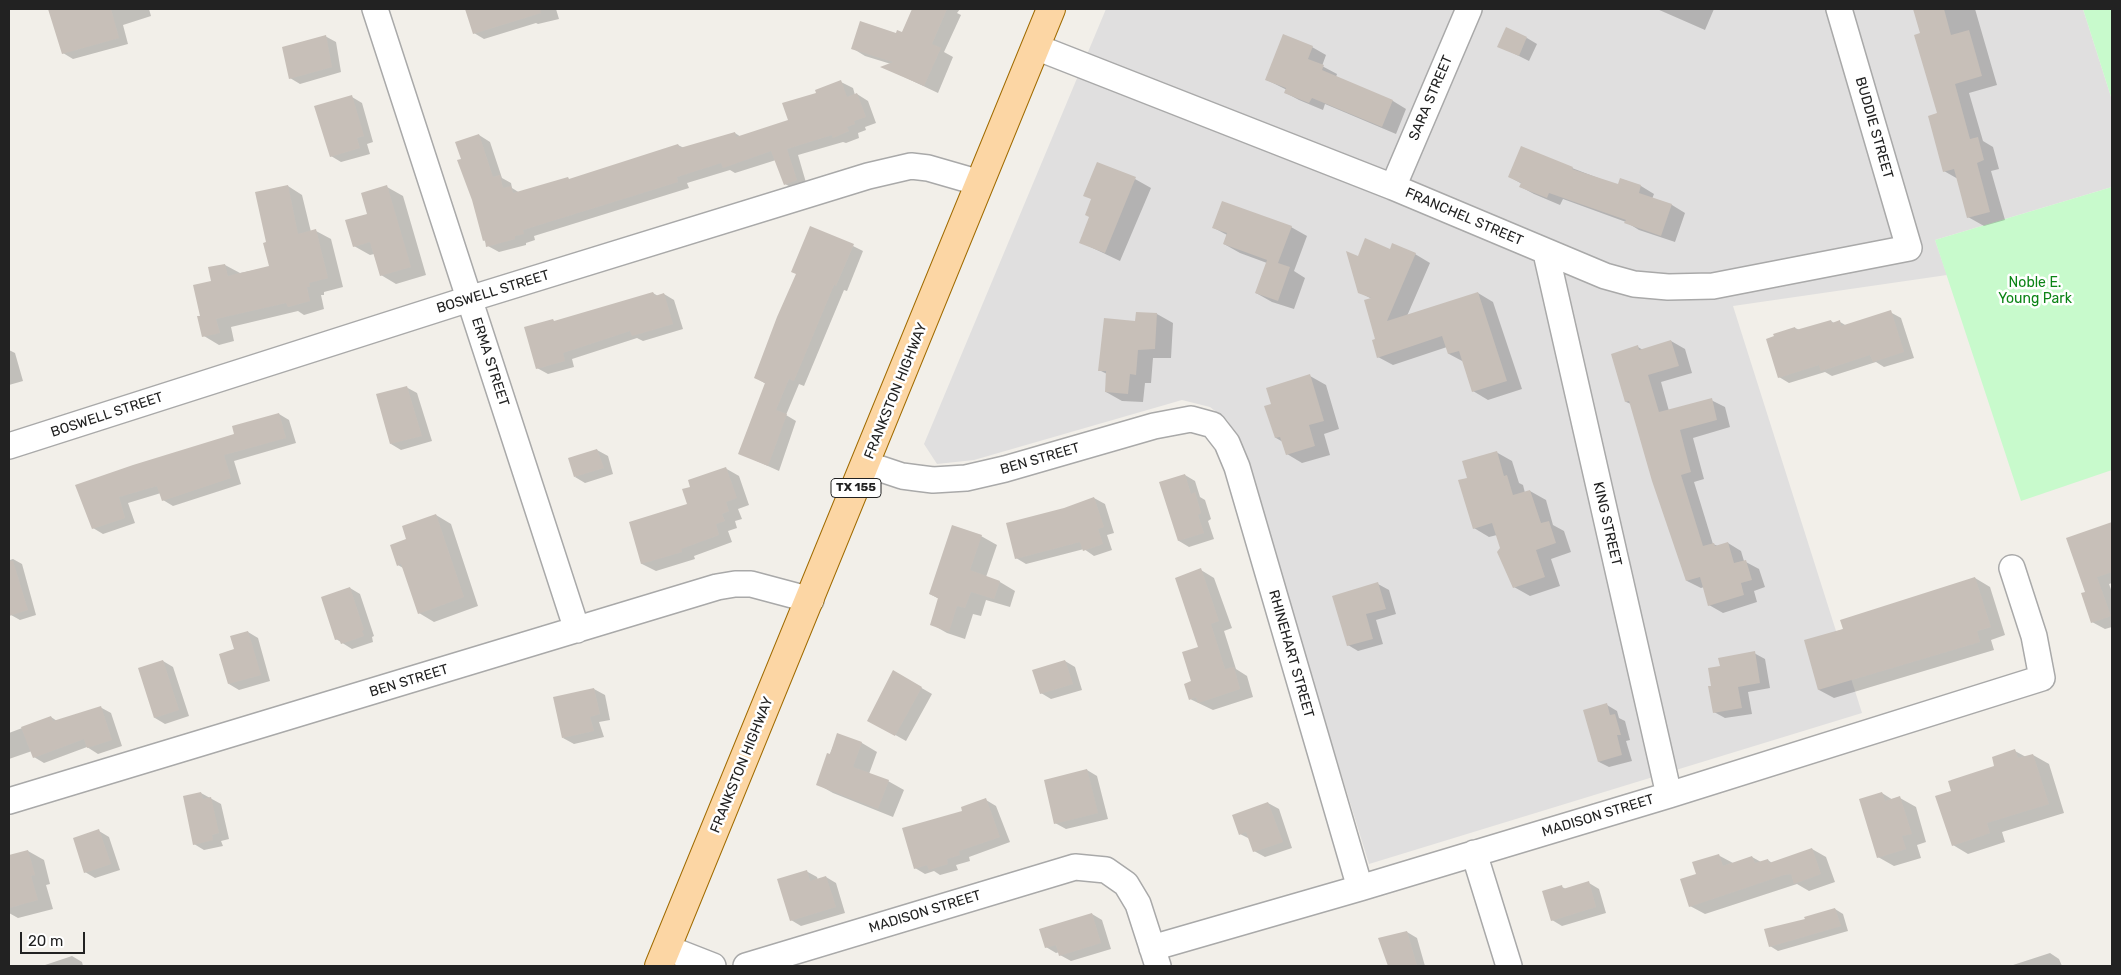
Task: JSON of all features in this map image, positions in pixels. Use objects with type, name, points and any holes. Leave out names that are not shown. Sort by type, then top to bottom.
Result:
[{"type":"main road","name":"FRANKSTON HIGHWAY","points":[[663,957],[811,600],[1051,9]]},
{"type":"street","name":"ERMA STREET","points":[[375,9],[577,630]]},
{"type":"street","name":"SARA STREET","points":[[1393,187],[1469,9]]},
{"type":"street","name":"BUDDIE STREET","points":[[1839,9],[1909,248]]},
{"type":"street","name":"FRANCHEL STREET","points":[[1036,46],[1393,187],[1546,253],[1605,276],[1634,284],[1668,287],[1713,286],[1909,248]]},
{"type":"street","name":"BOSWELL STREET","points":[[9,446],[469,299],[895,169],[911,166],[928,168],[980,183]]},
{"type":"street","name":"KING STREET","points":[[1546,253],[1669,795]]},
{"type":"street","name":"BEN STREET","points":[[866,464],[902,476],[933,480],[966,478],[1154,426],[1191,419],[1213,425]]},
{"type":"street","name":"RHINEHART STREET","points":[[1213,425],[1227,443],[1237,468],[1360,888]]},
{"type":"street","name":"MADISON STREET","points":[[746,966],[1075,867],[1106,870],[1126,884],[1134,898],[1155,957],[1360,888],[1669,795],[2042,678],[2034,636],[2012,568]]},
{"type":"street","name":"BEN STREET","points":[[9,801],[717,587],[735,584],[765,586],[811,600]]},
{"type":"street","points":[[1474,853],[1509,966]]},
{"type":"street","points":[[663,957],[713,966]]},
{"type":"shaded area","points":[[1106,9],[2083,9],[2112,100],[2112,187],[1935,240],[1947,275],[1733,306],[1862,713],[1369,864],[1241,450],[1228,421],[1210,407],[1182,400],[974,460],[937,464],[924,444]]},
{"type":"green space","points":[[2083,9],[2112,9],[2112,100]]},
{"type":"green space","name":"Noble E. Young Park","points":[[2112,187],[2112,470],[2021,501],[1935,240]]},
{"type":"building","points":[[48,9],[111,9],[119,38],[62,54]]},
{"type":"building","points":[[465,9],[540,9],[541,13],[473,34]]},
{"type":"building","points":[[912,9],[947,9],[932,44],[941,48],[924,86],[880,67],[893,62],[851,49],[860,21],[896,33],[897,30],[902,32]]},
{"type":"building","points":[[1913,9],[1944,9],[1951,35],[1969,30],[1982,76],[1955,84],[1970,139],[1978,137],[1984,160],[1977,163],[1990,212],[1967,218],[1954,169],[1943,172],[1928,116],[1937,113],[1914,35],[1920,33]]},
{"type":"building","points":[[1506,27],[1527,37],[1519,56],[1497,47]]},
{"type":"building","points":[[1283,34],[1313,46],[1308,59],[1324,65],[1322,70],[1393,100],[1382,127],[1312,98],[1309,103],[1284,93],[1286,88],[1265,80]]},
{"type":"building","points":[[326,35],[332,67],[289,79],[282,47]]},
{"type":"building","points":[[841,80],[847,97],[857,93],[866,117],[854,121],[855,124],[847,127],[849,131],[833,138],[832,135],[787,149],[797,180],[784,185],[771,151],[723,168],[721,163],[677,177],[678,182],[523,230],[524,234],[515,236],[515,239],[486,247],[485,240],[483,241],[472,200],[457,160],[461,159],[455,142],[479,134],[493,177],[500,175],[503,188],[511,186],[513,193],[568,177],[569,179],[678,144],[680,148],[735,132],[736,137],[788,120],[782,103],[816,93],[815,90]]},
{"type":"building","points":[[352,95],[364,136],[357,138],[360,148],[330,157],[314,106]]},
{"type":"building","points":[[1521,146],[1573,167],[1572,169],[1618,184],[1620,178],[1641,185],[1639,193],[1672,204],[1661,236],[1624,223],[1626,220],[1549,193],[1547,198],[1519,187],[1521,183],[1508,177]]},
{"type":"building","points":[[1097,162],[1136,177],[1105,253],[1079,243],[1089,217],[1085,215],[1091,199],[1083,196]]},
{"type":"building","points":[[288,185],[298,234],[316,229],[328,278],[309,283],[310,287],[307,287],[310,301],[288,307],[286,303],[216,319],[220,333],[202,337],[197,316],[200,316],[193,285],[211,281],[208,267],[225,264],[228,276],[269,266],[263,243],[266,242],[255,192]]},
{"type":"building","points":[[387,185],[411,267],[380,276],[370,242],[353,247],[345,220],[367,214],[361,193]]},
{"type":"building","points":[[1222,201],[1292,226],[1278,263],[1290,267],[1278,301],[1255,293],[1267,260],[1223,244],[1227,233],[1212,228]]},
{"type":"building","points":[[810,226],[854,244],[836,286],[834,285],[794,381],[789,379],[776,410],[787,414],[768,466],[738,454],[765,383],[754,378],[777,317],[796,274],[791,272]]},
{"type":"building","points":[[1365,238],[1390,249],[1392,243],[1416,253],[1387,321],[1478,292],[1507,381],[1472,392],[1459,351],[1448,354],[1442,336],[1377,358],[1372,340],[1375,339],[1364,300],[1371,298],[1358,293],[1346,251],[1358,256]]},
{"type":"building","points":[[653,292],[655,296],[664,293],[673,324],[632,336],[630,331],[563,353],[565,361],[536,369],[524,327],[553,319],[554,321]]},
{"type":"building","points":[[1891,310],[1904,352],[1873,362],[1870,355],[1821,371],[1819,365],[1778,378],[1766,339],[1774,336],[1773,334],[1795,327],[1796,330],[1831,320],[1832,323],[1840,320],[1841,326]]},
{"type":"building","points":[[1136,312],[1157,313],[1155,349],[1138,350],[1136,375],[1130,374],[1128,394],[1105,392],[1106,371],[1098,371],[1104,318],[1135,321]]},
{"type":"building","points":[[1671,340],[1679,366],[1648,375],[1659,412],[1712,398],[1717,420],[1680,430],[1691,472],[1681,475],[1703,546],[1714,543],[1715,546],[1728,542],[1734,563],[1746,560],[1752,580],[1741,583],[1744,595],[1708,606],[1700,577],[1686,581],[1652,481],[1629,401],[1625,402],[1611,354],[1638,345],[1639,350]]},
{"type":"building","points":[[1310,374],[1324,421],[1309,425],[1315,446],[1286,455],[1280,437],[1275,438],[1264,406],[1271,404],[1266,388]]},
{"type":"building","points":[[407,386],[422,436],[390,444],[376,394]]},
{"type":"building","points":[[279,413],[286,438],[224,455],[231,478],[162,501],[157,486],[119,497],[125,518],[92,529],[75,485],[234,434],[232,426]]},
{"type":"building","points":[[597,449],[604,468],[574,477],[568,458]]},
{"type":"building","points":[[1497,451],[1504,476],[1507,475],[1513,495],[1530,490],[1541,523],[1549,521],[1556,543],[1536,550],[1545,577],[1513,588],[1497,552],[1500,548],[1492,523],[1473,529],[1458,480],[1467,478],[1462,461]]},
{"type":"building","points":[[726,467],[737,498],[726,502],[729,511],[722,514],[725,521],[716,524],[719,535],[681,549],[682,552],[641,564],[629,522],[687,504],[682,489],[690,487],[688,480]]},
{"type":"building","points":[[1185,474],[1191,494],[1195,492],[1201,513],[1198,515],[1204,533],[1178,541],[1159,482]]},
{"type":"building","points":[[1094,497],[1104,527],[1098,529],[1103,544],[1083,551],[1080,542],[1015,559],[1006,523],[1064,508]]},
{"type":"building","points":[[436,514],[464,597],[418,614],[401,564],[397,566],[390,545],[406,539],[402,526]]},
{"type":"building","points":[[2112,522],[2112,572],[2097,577],[2111,616],[2091,623],[2081,593],[2085,592],[2066,538]]},
{"type":"building","points":[[952,525],[982,535],[970,570],[1000,581],[994,599],[971,592],[965,608],[957,606],[949,632],[930,625],[938,598],[929,594]]},
{"type":"building","points":[[9,561],[13,561],[28,610],[9,616]]},
{"type":"building","points":[[1201,568],[1219,621],[1211,624],[1225,669],[1234,667],[1240,689],[1198,703],[1196,697],[1189,700],[1184,684],[1191,681],[1182,652],[1198,647],[1175,578]]},
{"type":"building","points":[[1975,577],[1991,627],[1977,631],[1980,642],[1818,690],[1804,640],[1843,629],[1840,620]]},
{"type":"building","points":[[1378,582],[1386,609],[1366,614],[1373,639],[1347,646],[1332,596]]},
{"type":"building","points":[[350,587],[364,630],[362,631],[364,636],[341,644],[339,639],[335,640],[321,597]]},
{"type":"building","points":[[248,631],[261,675],[228,684],[219,654],[234,649],[230,636]]},
{"type":"building","points":[[1755,651],[1760,683],[1738,687],[1742,708],[1713,713],[1708,686],[1711,686],[1708,668],[1720,666],[1718,658]]},
{"type":"building","points":[[163,660],[179,710],[154,718],[138,668]]},
{"type":"building","points":[[1065,660],[1073,684],[1040,694],[1032,670]]},
{"type":"building","points":[[893,670],[922,687],[895,736],[867,721]]},
{"type":"building","points":[[594,688],[600,714],[590,717],[594,731],[562,738],[553,697]]},
{"type":"building","points":[[1607,703],[1610,715],[1615,714],[1621,735],[1617,735],[1622,755],[1598,762],[1583,710]]},
{"type":"building","points":[[101,706],[112,740],[87,748],[84,739],[33,758],[21,727],[51,716],[53,721]]},
{"type":"building","points":[[837,733],[862,742],[853,767],[889,780],[878,809],[816,785],[827,753],[830,754]]},
{"type":"building","points":[[2015,749],[2018,758],[2033,754],[2049,804],[1987,823],[1990,833],[1952,846],[1935,796],[1951,791],[1948,781],[1994,766],[1992,757]]},
{"type":"building","points":[[1087,769],[1098,813],[1054,824],[1044,780]]},
{"type":"building","points":[[201,792],[203,799],[211,797],[219,833],[212,835],[213,840],[193,845],[183,796]]},
{"type":"building","points":[[1882,792],[1885,801],[1900,796],[1912,834],[1902,836],[1906,849],[1877,858],[1859,799]]},
{"type":"building","points":[[986,798],[1000,837],[959,851],[960,855],[947,859],[948,864],[929,870],[927,865],[914,869],[902,828],[962,811],[961,807]]},
{"type":"building","points":[[1268,802],[1283,842],[1253,852],[1246,832],[1239,835],[1232,815]]},
{"type":"building","points":[[99,829],[111,864],[84,873],[73,838]]},
{"type":"building","points":[[1812,848],[1821,874],[1794,884],[1791,874],[1784,875],[1689,907],[1680,879],[1696,874],[1692,862],[1719,854],[1723,866],[1752,856],[1755,863],[1768,859],[1769,863]]},
{"type":"building","points":[[28,850],[35,875],[31,876],[38,900],[9,908],[9,855]]},
{"type":"building","points":[[807,870],[810,881],[826,876],[836,907],[790,921],[777,879]]},
{"type":"building","points":[[1589,881],[1596,907],[1551,921],[1542,891],[1562,885],[1563,889]]},
{"type":"building","points":[[1835,908],[1841,926],[1769,947],[1764,929],[1805,919],[1804,917]]},
{"type":"building","points":[[1092,913],[1101,943],[1059,956],[1056,945],[1045,948],[1039,929]]},
{"type":"building","points":[[1407,931],[1417,966],[1388,966],[1378,938]]}]
